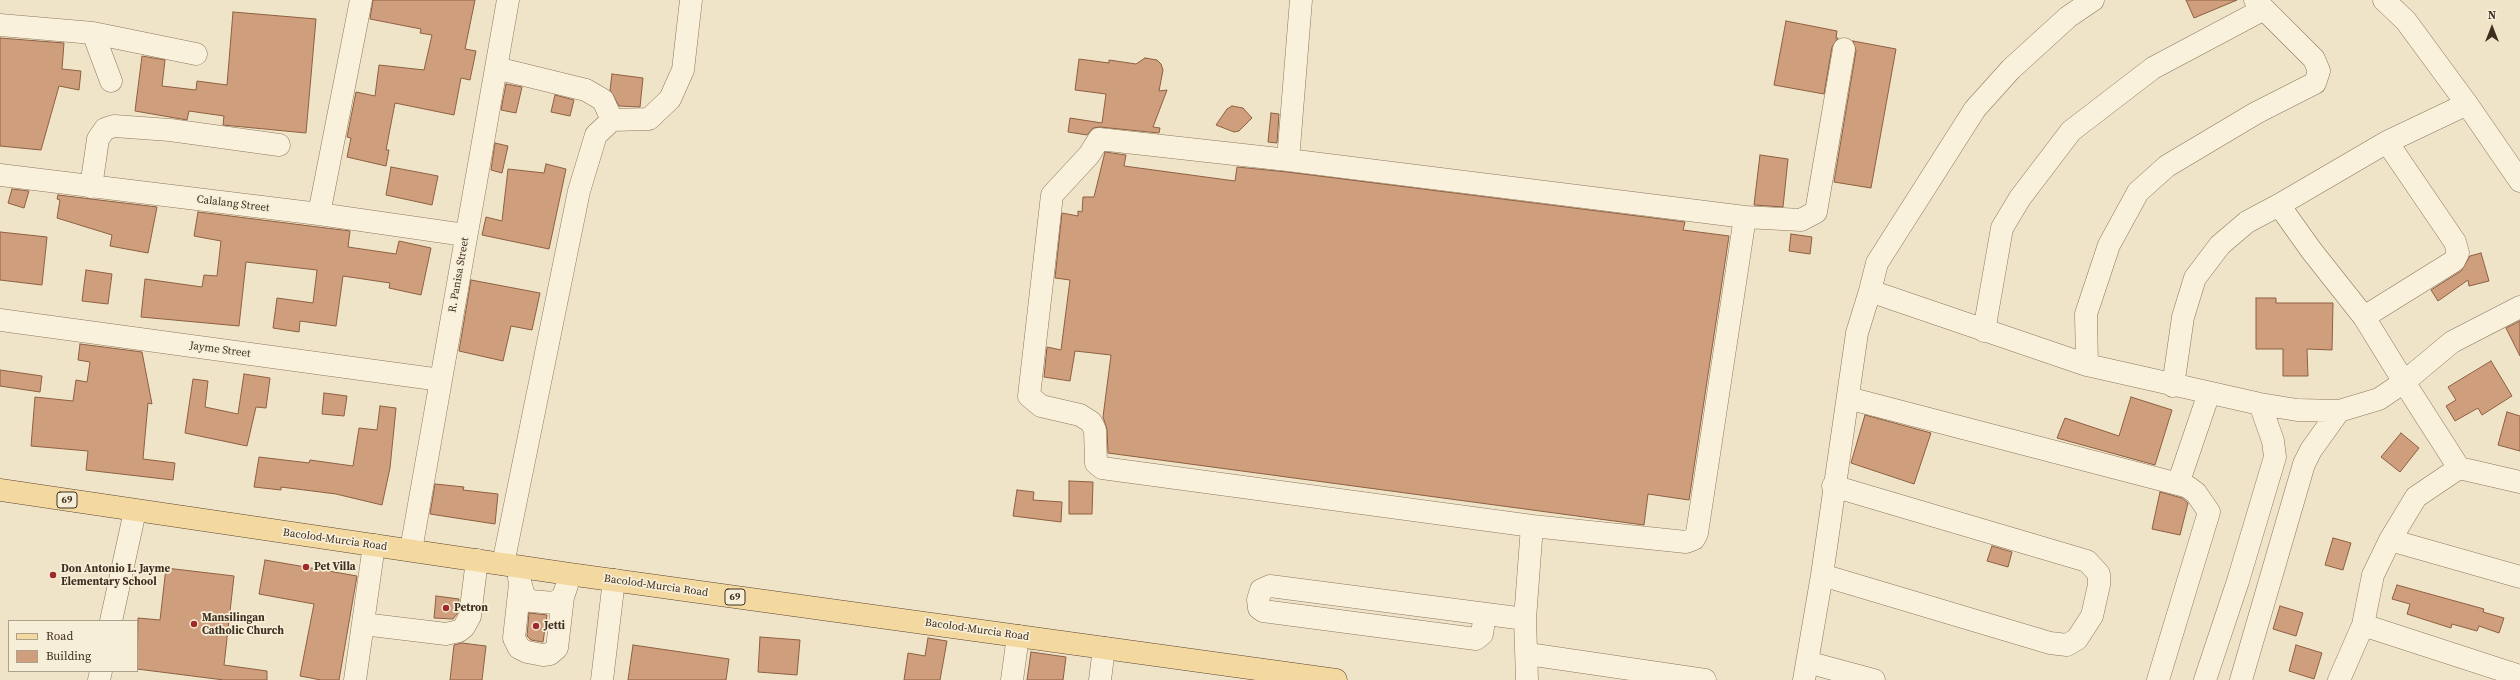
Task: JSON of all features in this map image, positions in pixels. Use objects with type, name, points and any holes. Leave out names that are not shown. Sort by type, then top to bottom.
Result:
[{"type":"main road","name":"Bacolod-Murcia Road","points":[[0,490],[134,511],[477,560],[514,571],[570,574],[1336,680]]},
{"type":"street","points":[[319,214],[361,0]]},
{"type":"street","name":"R. Panisa Street","points":[[410,550],[508,0]]},
{"type":"street","points":[[570,574],[563,597],[557,648],[550,654],[543,655],[527,652],[519,648],[514,638],[514,571],[579,191],[596,135],[612,120],[649,119],[670,99],[684,70],[691,0]]},
{"type":"street","points":[[1288,160],[1301,0]]},
{"type":"street","points":[[1874,680],[1805,671],[1822,575],[1833,486],[1857,333],[1877,263],[1975,110],[2011,69],[2068,17],[2093,0]]},
{"type":"street","points":[[2384,0],[2406,22],[2467,104],[2520,181]]},
{"type":"street","points":[[1984,331],[2002,228],[2020,198],[2071,131],[2153,68],[2260,4],[2314,59],[2319,71],[2315,83],[2256,113],[2167,166],[2138,192],[2109,245],[2086,314],[2087,365]]},
{"type":"street","points":[[0,25],[93,33],[196,54]]},
{"type":"street","points":[[93,33],[111,81]]},
{"type":"street","points":[[1745,217],[1697,533],[1694,539],[1686,542],[1532,526],[1102,468],[1096,463],[1095,430],[1091,422],[1080,416],[1041,406],[1029,396],[1052,195],[1089,156],[1099,139],[1288,160],[1745,217],[1801,220],[1816,212],[1844,49]]},
{"type":"street","points":[[496,68],[586,90],[602,100],[612,120]]},
{"type":"street","points":[[2173,386],[2183,317],[2195,278],[2220,245],[2247,222],[2386,142],[2467,104]]},
{"type":"street","points":[[91,187],[98,139],[105,129],[114,126],[170,130],[279,145]]},
{"type":"street","points":[[2364,317],[2454,261],[2458,253],[2455,242],[2386,142]]},
{"type":"street","name":"Calalang Street","points":[[0,175],[319,214],[465,235]]},
{"type":"street","points":[[2279,204],[2311,250],[2364,317],[2459,468],[2520,482]]},
{"type":"street","points":[[1870,291],[2087,365],[2173,386],[2260,404],[2297,410],[2339,412],[2379,399],[2404,382],[2452,342],[2520,307]]},
{"type":"street","name":"Jayme Street","points":[[0,320],[441,380]]},
{"type":"street","points":[[2178,484],[2209,393]]},
{"type":"street","points":[[1848,398],[2178,484],[2188,487],[2196,493],[2208,512],[2158,680]]},
{"type":"street","points":[[2205,680],[2238,581],[2275,457],[2273,441],[2260,404]]},
{"type":"street","points":[[2241,680],[2304,464],[2311,450],[2339,412]]},
{"type":"street","points":[[2275,457],[2304,464]]},
{"type":"street","points":[[2338,680],[2363,625],[2373,575],[2390,540],[2416,497],[2459,468]]},
{"type":"street","points":[[1822,575],[2050,643],[2067,645],[2077,639],[2092,616],[2099,585],[2099,574],[2087,561],[1833,486]]},
{"type":"street","points":[[111,620],[134,511]]},
{"type":"street","points":[[1527,680],[1528,654],[1525,619],[1532,526]]},
{"type":"street","points":[[2390,540],[2520,577]]},
{"type":"street","points":[[355,680],[374,545]]},
{"type":"street","points":[[363,624],[446,634],[459,631],[464,627],[470,616],[477,560]]},
{"type":"street","points":[[514,571],[524,596],[531,601],[554,603],[563,597]]},
{"type":"street","points":[[602,680],[614,580]]},
{"type":"street","points":[[2238,581],[2268,589]]},
{"type":"street","points":[[1485,614],[1482,634],[1476,639],[1339,619],[1263,611],[1260,608],[1258,600],[1261,590],[1270,586],[1525,619]]},
{"type":"street","points":[[1339,619],[1341,596]]},
{"type":"street","points":[[2363,625],[2520,676]]},
{"type":"street","points":[[1012,680],[1018,636]]},
{"type":"street","points":[[1100,680],[1104,648]]},
{"type":"street","points":[[1528,654],[1705,680]]},
{"type":"building","points":[[373,0],[475,0],[465,49],[476,51],[470,80],[461,78],[454,115],[395,103],[386,150],[389,150],[386,166],[347,157],[351,138],[347,137],[356,92],[375,96],[379,65],[424,70],[432,35],[420,33],[421,29],[370,19]]},
{"type":"building","points":[[2186,0],[2237,0],[2194,18]]},
{"type":"building","points":[[233,12],[316,19],[306,133],[223,125],[224,116],[189,111],[187,120],[135,111],[142,56],[165,60],[162,86],[196,90],[197,81],[227,85]]},
{"type":"building","points":[[1786,21],[1837,31],[1836,38],[1838,38],[1832,47],[1824,94],[1774,85]]},
{"type":"building","points":[[0,38],[64,43],[62,69],[81,71],[79,90],[59,86],[41,150],[0,146]]},
{"type":"building","points":[[1853,41],[1896,49],[1871,188],[1834,182],[1856,51]]},
{"type":"building","points":[[1145,58],[1157,60],[1161,64],[1163,70],[1159,91],[1167,90],[1153,127],[1160,128],[1159,133],[1100,127],[1093,128],[1087,135],[1068,132],[1070,118],[1102,123],[1106,94],[1075,90],[1079,59],[1109,63],[1109,60],[1136,64]]},
{"type":"building","points":[[612,74],[643,78],[640,107],[619,106],[610,90]]},
{"type":"building","points":[[506,84],[522,87],[516,113],[501,110]]},
{"type":"building","points":[[555,95],[574,100],[570,116],[551,112]]},
{"type":"building","points":[[1232,106],[1243,108],[1252,118],[1239,131],[1234,132],[1216,125],[1227,109]]},
{"type":"building","points":[[1271,113],[1279,114],[1277,143],[1268,142]]},
{"type":"building","points":[[495,143],[508,146],[502,173],[491,170]]},
{"type":"building","points":[[1105,152],[1126,155],[1124,166],[1235,181],[1237,167],[1287,172],[1685,222],[1683,230],[1729,236],[1689,500],[1648,494],[1644,525],[1108,453],[1107,429],[1103,417],[1111,355],[1075,351],[1070,381],[1044,377],[1047,347],[1061,350],[1070,280],[1055,278],[1062,213],[1078,216],[1078,211],[1082,212],[1083,197],[1094,197]]},
{"type":"building","points":[[1760,155],[1788,159],[1783,207],[1754,205]]},
{"type":"building","points":[[546,164],[566,169],[549,249],[482,235],[486,217],[502,221],[508,169],[544,173]]},
{"type":"building","points":[[391,167],[438,176],[432,205],[386,195]]},
{"type":"building","points":[[12,189],[29,191],[24,208],[8,203]]},
{"type":"building","points":[[58,195],[157,207],[148,253],[110,246],[112,235],[57,218],[60,200],[57,199]]},
{"type":"building","points":[[198,212],[350,231],[348,247],[396,254],[399,241],[431,248],[421,295],[389,288],[390,283],[343,276],[336,326],[300,321],[299,332],[273,328],[277,298],[313,303],[317,270],[246,262],[239,326],[141,317],[145,279],[202,287],[204,275],[217,276],[221,241],[194,236]]},
{"type":"building","points":[[0,232],[47,237],[42,285],[0,280]]},
{"type":"building","points":[[1791,234],[1812,237],[1810,254],[1789,251]]},
{"type":"building","points":[[2481,253],[2489,281],[2469,286],[2468,280],[2438,301],[2431,290],[2461,271],[2470,256]]},
{"type":"building","points":[[86,270],[112,274],[108,304],[82,301]]},
{"type":"building","points":[[471,280],[540,293],[532,330],[511,326],[503,361],[459,351]]},
{"type":"building","points":[[2256,298],[2276,298],[2276,303],[2333,303],[2332,350],[2307,349],[2308,376],[2283,376],[2283,349],[2256,349]]},
{"type":"building","points":[[2520,321],[2520,356],[2506,328]]},
{"type":"building","points":[[80,344],[142,352],[152,404],[148,403],[143,459],[175,463],[173,480],[86,470],[88,451],[31,446],[35,397],[73,401],[76,380],[87,382],[90,362],[78,360]]},
{"type":"building","points":[[2491,361],[2512,396],[2482,415],[2478,408],[2455,421],[2446,406],[2456,400],[2448,387]]},
{"type":"building","points":[[0,370],[42,376],[40,392],[0,386]]},
{"type":"building","points":[[244,374],[270,378],[266,408],[256,407],[247,446],[185,433],[193,379],[208,381],[205,407],[238,414]]},
{"type":"building","points":[[324,393],[347,396],[344,416],[322,414]]},
{"type":"building","points":[[2131,397],[2172,410],[2155,465],[2057,438],[2065,418],[2119,436]]},
{"type":"building","points":[[380,406],[396,408],[390,468],[382,505],[336,494],[281,487],[281,490],[254,487],[259,457],[309,463],[310,460],[353,466],[359,428],[377,430]]},
{"type":"building","points":[[2507,412],[2520,416],[2520,451],[2498,445]]},
{"type":"building","points":[[1865,415],[1931,433],[1914,484],[1851,463]]},
{"type":"building","points":[[2401,433],[2419,448],[2400,472],[2381,457]]},
{"type":"building","points":[[1069,481],[1093,482],[1092,514],[1069,514]]},
{"type":"building","points":[[435,484],[464,487],[463,490],[498,494],[495,524],[430,514]]},
{"type":"building","points":[[1017,490],[1034,492],[1033,500],[1062,502],[1061,522],[1013,516]]},
{"type":"building","points":[[2160,492],[2182,498],[2188,503],[2180,535],[2152,529]]},
{"type":"building","points":[[2333,538],[2351,543],[2343,570],[2325,565]]},
{"type":"building","points":[[1992,546],[2012,552],[2008,567],[1987,561]]},
{"type":"building","points":[[265,560],[357,576],[339,680],[321,680],[300,676],[314,604],[259,594]]},
{"type":"building","name":"Mansilingan Catholic Church","points":[[166,568],[234,576],[224,665],[267,671],[267,680],[224,680],[138,669],[138,618],[160,620]]},
{"type":"building","points":[[2397,585],[2484,609],[2483,612],[2504,618],[2499,633],[2479,626],[2477,631],[2452,624],[2451,628],[2407,614],[2410,604],[2392,599]]},
{"type":"building","name":"Petron","points":[[436,596],[459,599],[457,614],[453,619],[434,618]]},
{"type":"building","points":[[2280,606],[2303,613],[2296,636],[2273,629]]},
{"type":"building","name":"Jetti","points":[[529,613],[547,615],[543,642],[531,640],[527,636]]},
{"type":"building","points":[[760,637],[800,640],[797,675],[758,672]]},
{"type":"building","points":[[928,638],[947,641],[940,680],[904,680],[908,653],[925,656]]},
{"type":"building","points":[[462,643],[486,646],[482,680],[450,680],[454,645]]},
{"type":"building","points":[[633,645],[729,659],[726,680],[628,680]]},
{"type":"building","points":[[2296,645],[2322,653],[2314,679],[2289,671]]},
{"type":"building","points":[[1031,652],[1066,657],[1063,680],[1027,680]]},
{"type":"place","name":"Pet Villa","points":[[306,567]]},
{"type":"place","name":"Don Antonio L. Jayme Elementary School","points":[[53,575]]},
{"type":"place","name":"Petron","points":[[446,608]]},
{"type":"place","name":"Mansilingan Catholic Church","points":[[194,624]]},
{"type":"place","name":"Jetti","points":[[536,626]]}]
